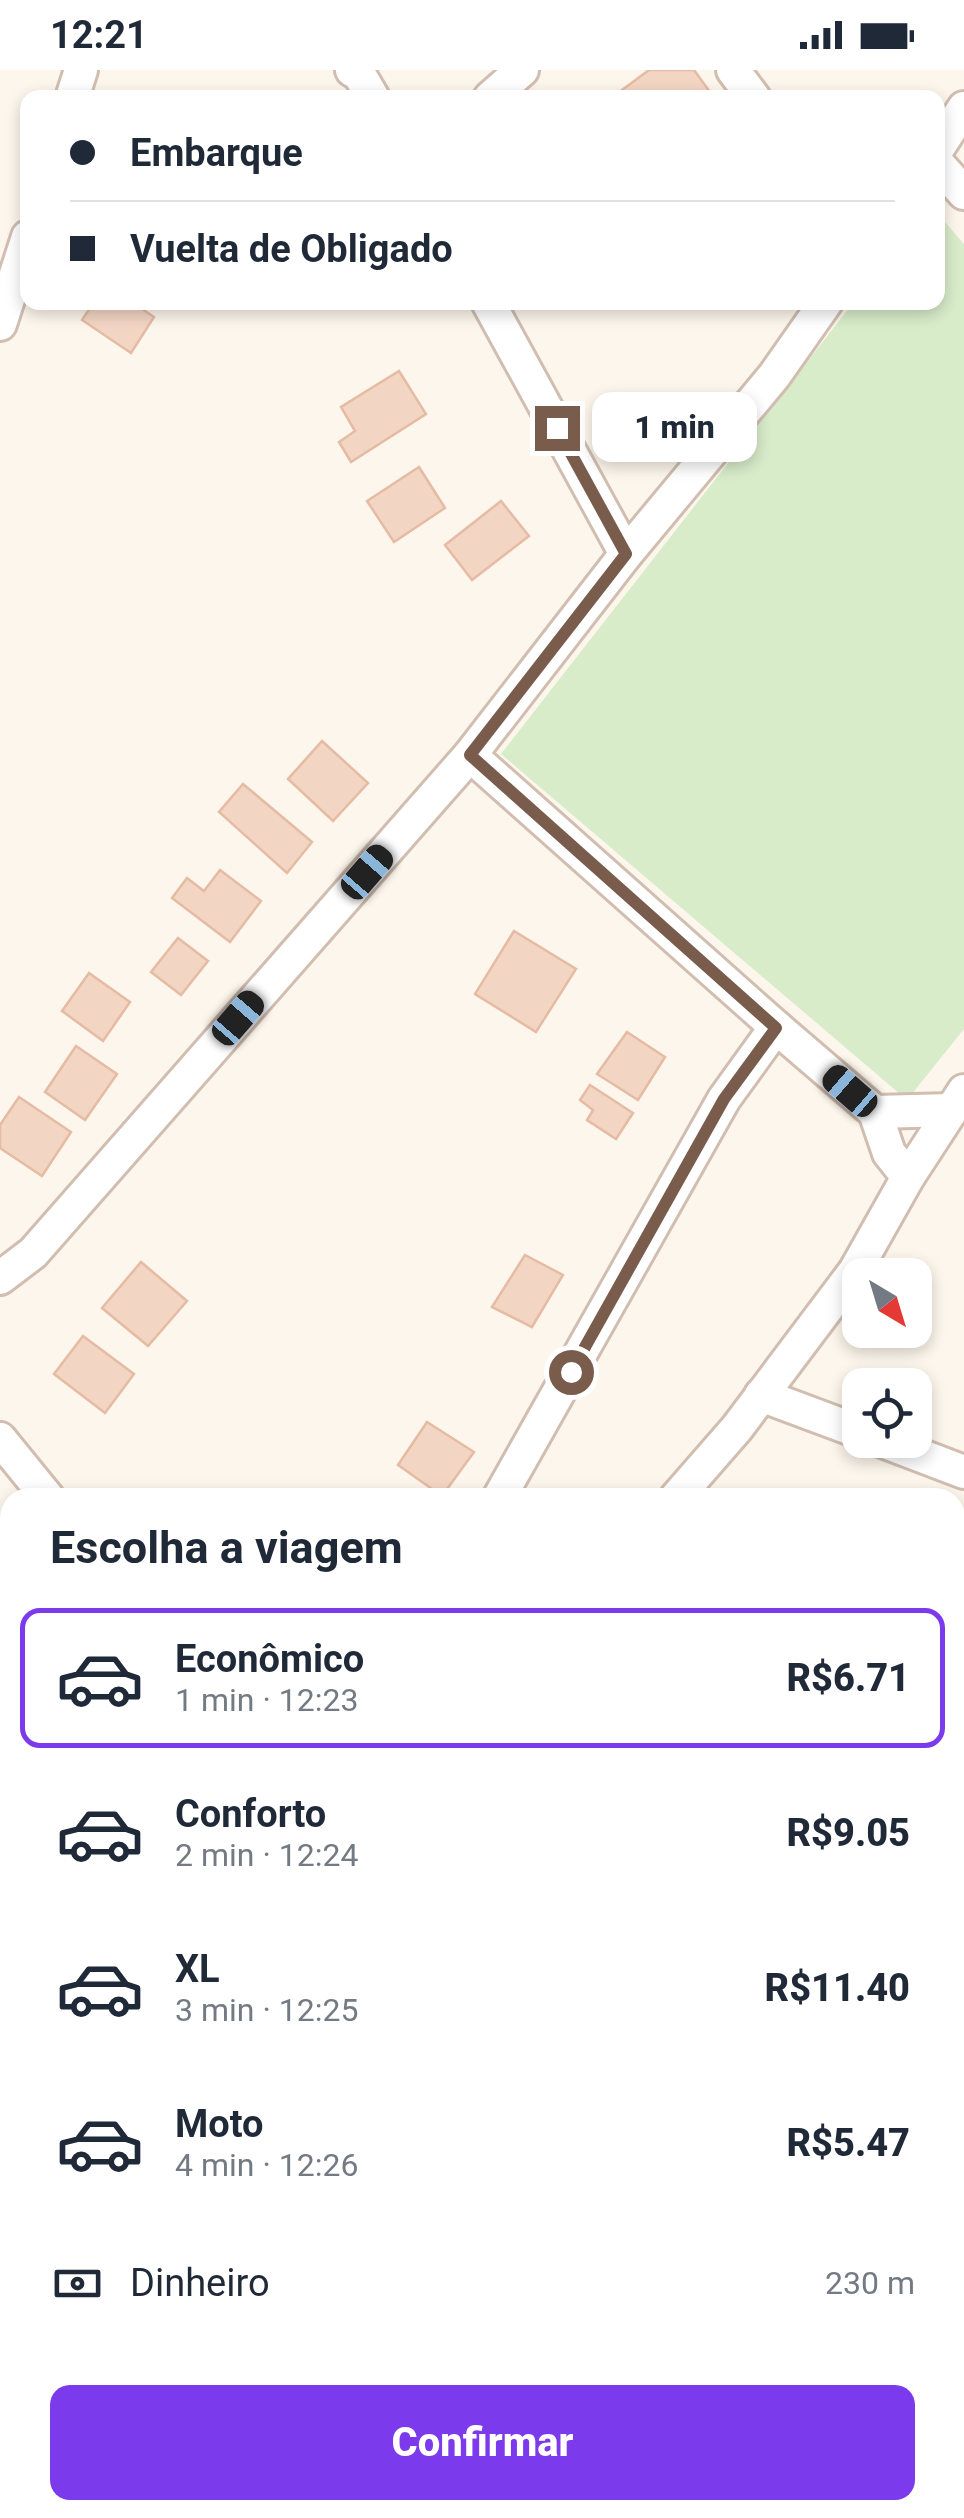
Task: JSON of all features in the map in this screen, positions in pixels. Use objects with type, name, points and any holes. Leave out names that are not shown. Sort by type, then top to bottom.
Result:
[{"type":"street","points":[[352,70],[359,74],[368,90]]},
{"type":"street","points":[[499,90],[522,70]]},
{"type":"street","points":[[945,137],[964,108]]},
{"type":"street","points":[[945,172],[964,193]]},
{"type":"street","points":[[0,324],[20,262]]},
{"type":"street","points":[[492,310],[626,554]]},
{"type":"street","points":[[0,1278],[32,1253],[470,755],[626,554],[774,376],[820,310]]},
{"type":"street","points":[[470,755],[875,1112],[889,1153],[908,1178]]},
{"type":"street","points":[[505,1488],[724,1099],[776,1028]]},
{"type":"street","points":[[875,1112],[958,1101]]},
{"type":"street","points":[[685,1488],[737,1428],[855,1270],[958,1101]]},
{"type":"street","points":[[761,1395],[842,1425]]},
{"type":"street","points":[[0,1439],[40,1488]]},
{"type":"street","points":[[927,1458],[964,1472]]},
{"type":"green space","points":[[945,222],[964,244],[964,1029],[907,1100],[501,754],[848,310],[945,310]]},
{"type":"building","points":[[649,70],[694,70],[709,90],[622,90]]},
{"type":"building","points":[[89,310],[144,310],[154,317],[131,353],[82,320]]},
{"type":"building","points":[[399,371],[426,414],[351,462],[339,442],[355,431],[341,407]]},
{"type":"building","points":[[419,467],[445,508],[394,542],[367,501]]},
{"type":"building","points":[[501,501],[529,536],[472,580],[445,545]]},
{"type":"building","points":[[322,741],[368,783],[333,821],[288,779]]},
{"type":"building","points":[[243,784],[312,842],[287,873],[219,812]]},
{"type":"building","points":[[220,870],[261,901],[230,942],[172,898],[187,878],[204,891]]},
{"type":"building","points":[[514,931],[576,969],[536,1032],[475,994]]},
{"type":"building","points":[[178,938],[208,961],[181,995],[151,972]]},
{"type":"building","points":[[89,973],[130,1002],[103,1041],[62,1011]]},
{"type":"building","points":[[627,1032],[665,1057],[638,1100],[597,1074]]},
{"type":"building","points":[[76,1046],[117,1074],[85,1120],[45,1092]]},
{"type":"building","points":[[590,1085],[633,1113],[616,1139],[587,1120],[593,1110],[580,1100]]},
{"type":"building","points":[[19,1097],[71,1132],[42,1176],[0,1148],[0,1125]]},
{"type":"building","points":[[525,1255],[563,1275],[532,1327],[492,1307]]},
{"type":"building","points":[[141,1262],[187,1301],[148,1346],[102,1308]]},
{"type":"building","points":[[83,1336],[134,1374],[105,1413],[54,1374]]},
{"type":"building","points":[[427,1422],[474,1452],[448,1488],[431,1488],[398,1465]]},
{"type":"route","points":[[557,428],[626,554],[470,755],[776,1028],[724,1099],[571,1372]]}]
